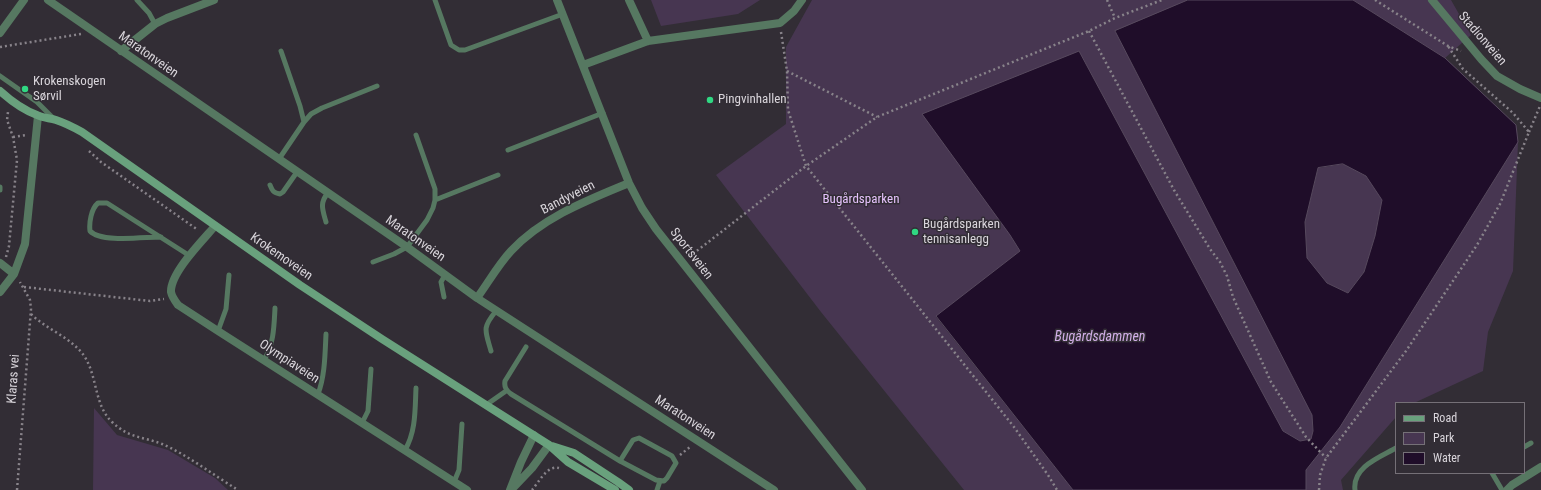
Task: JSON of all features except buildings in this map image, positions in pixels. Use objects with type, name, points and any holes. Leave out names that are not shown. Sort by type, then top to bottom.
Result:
[{"type":"main road","name":"Krokemoveien","points":[[0,91],[14,104],[38,116],[55,119],[82,132],[300,285],[534,435],[549,445],[568,462],[615,490]]},
{"type":"main road","name":"Krokemoveien","points":[[549,445],[574,453],[629,490]]},
{"type":"street","points":[[0,33],[24,0]]},
{"type":"street","name":"Maratonveien","points":[[48,0],[407,247],[496,311],[773,490]]},
{"type":"street","points":[[121,51],[155,24],[214,0]]},
{"type":"street","name":"Sportsveien","points":[[557,0],[630,183],[642,208],[656,229],[862,490]]},
{"type":"street","points":[[629,0],[648,40]]},
{"type":"street","points":[[583,65],[648,40],[780,24],[794,11],[802,0]]},
{"type":"street","name":"Stadionveien","points":[[1432,0],[1497,76],[1520,89],[1541,98]]},
{"type":"street","points":[[0,292],[14,274],[24,244],[38,116]]},
{"type":"street","name":"Bandyveien","points":[[477,298],[511,251],[547,221],[593,198],[630,183]]},
{"type":"street","points":[[172,297],[171,293],[173,280],[190,256],[215,226]]},
{"type":"street","points":[[1,264],[14,274]]},
{"type":"street","name":"Olympiaveien","points":[[172,297],[178,305],[467,490]]},
{"type":"street","points":[[511,490],[521,462],[534,435]]},
{"type":"street","points":[[511,490],[536,463],[549,445]]},
{"type":"street","points":[[1506,490],[1541,467]]},
{"type":"lane","points":[[137,0],[149,13],[155,24]]},
{"type":"lane","points":[[435,0],[451,45],[459,50],[465,50],[563,14]]},
{"type":"lane","points":[[281,51],[304,122]]},
{"type":"lane","points":[[0,76],[37,102],[55,119]]},
{"type":"lane","points":[[279,160],[304,122],[312,114],[322,108],[377,86]]},
{"type":"lane","points":[[508,150],[603,113]]},
{"type":"lane","points":[[373,262],[407,247],[427,220],[433,208],[435,200],[434,190],[416,135]]},
{"type":"lane","points":[[270,185],[275,194],[280,194],[297,172]]},
{"type":"lane","points":[[435,200],[498,175]]},
{"type":"lane","points":[[326,222],[321,206],[322,201],[328,193]]},
{"type":"lane","points":[[161,237],[110,238],[95,235],[90,231],[94,208],[98,202],[107,202],[161,237],[190,256]]},
{"type":"lane","points":[[218,330],[226,309],[229,275]]},
{"type":"lane","points":[[444,297],[440,286],[445,275]]},
{"type":"lane","points":[[264,360],[271,348],[276,308]]},
{"type":"lane","points":[[491,350],[486,328],[489,320],[496,311]]},
{"type":"lane","points":[[318,394],[323,372],[326,334]]},
{"type":"lane","points":[[526,347],[505,381],[504,386],[506,391],[620,461],[660,481],[664,481],[667,478],[675,465],[675,459],[672,456],[639,438],[633,440],[620,461]]},
{"type":"lane","points":[[362,423],[368,411],[371,369]]},
{"type":"lane","points":[[405,450],[409,444],[414,425],[416,388]]},
{"type":"lane","points":[[486,405],[506,391]]},
{"type":"lane","points":[[454,482],[459,470],[462,424]]},
{"type":"lane","points":[[1525,446],[1532,443]]},
{"type":"lane","points":[[1355,490],[1355,483],[1360,471],[1395,449]]},
{"type":"lane","points":[[1493,474],[1502,490]]},
{"type":"lane","points":[[657,490],[660,481]]},
{"type":"path","points":[[1107,0],[1115,18]]},
{"type":"path","points":[[682,262],[806,166],[877,117],[1162,0]]},
{"type":"path","points":[[1375,0],[1448,46],[1481,59]]},
{"type":"path","points":[[780,24],[787,71],[788,110],[806,166],[1014,427],[1057,490]]},
{"type":"path","points":[[1089,31],[1174,190],[1197,229],[1224,269],[1233,297],[1271,382],[1306,437],[1326,458]]},
{"type":"path","points":[[0,46],[95,32]]},
{"type":"path","points":[[1448,46],[1463,69],[1513,113],[1529,132]]},
{"type":"path","points":[[787,71],[877,117]]},
{"type":"path","points":[[1319,490],[1320,475],[1326,458],[1406,351],[1477,245],[1500,204],[1541,103]]},
{"type":"path","points":[[1,264],[8,254],[17,160],[17,150],[14,137],[7,120],[8,112]]},
{"type":"path","points":[[14,137],[28,135],[36,136]]},
{"type":"path","points":[[87,149],[101,162],[206,236]]},
{"type":"path","name":"Klaras vei","points":[[14,274],[24,286],[30,300],[31,314],[17,490]]},
{"type":"path","points":[[24,286],[150,301],[157,301],[172,297]]},
{"type":"path","points":[[31,314],[39,322],[74,345],[82,353],[92,372],[97,395],[104,412],[117,426],[135,437],[162,444],[238,490]]},
{"type":"path","points":[[675,459],[688,449],[703,444]]},
{"type":"path","points":[[532,490],[549,469],[555,467],[564,469]]},
{"type":"green space","points":[[651,0],[760,0],[738,14],[661,26]]},
{"type":"green space","name":"Bugårdsparken","points":[[812,0],[1188,0],[1115,31],[1312,415],[1313,431],[1311,439],[1300,441],[1283,431],[1079,51],[1010,235],[1020,251],[936,317],[1073,490],[964,490],[821,312],[716,175],[786,124],[786,47]]},
{"type":"green space","points":[[1353,0],[1451,0],[1471,35],[1445,58]]},
{"type":"green space","points":[[1518,142],[1513,271],[1488,332],[1483,371],[1416,402],[1395,402],[1395,418],[1341,480],[1343,490],[1306,490],[1306,470],[1340,427]]},
{"type":"green space","points":[[1343,164],[1366,176],[1382,200],[1375,236],[1364,272],[1348,293],[1327,283],[1307,258],[1305,222],[1318,168]]},
{"type":"green space","points":[[94,408],[117,435],[168,450],[215,478],[228,490],[93,490]]},
{"type":"water","name":"Bugårdsdammen","points":[[1188,0],[1353,0],[1445,58],[1516,125],[1518,142],[1340,427],[1306,470],[1306,490],[1073,490],[936,316],[1020,251],[922,114],[1079,51],[1283,431],[1300,441],[1311,439],[1313,431],[1312,415],[1115,31]],"holes":[[[1343,164],[1366,176],[1382,200],[1375,236],[1364,272],[1348,293],[1327,283],[1307,258],[1305,222],[1318,168]]]},
{"type":"place","name":"Krokenskogen Sørvil","points":[[25,89]]},
{"type":"place","name":"Pingvinhallen","points":[[710,100]]},
{"type":"place","name":"Bugårdsparken tennisanlegg","points":[[915,232]]}]
